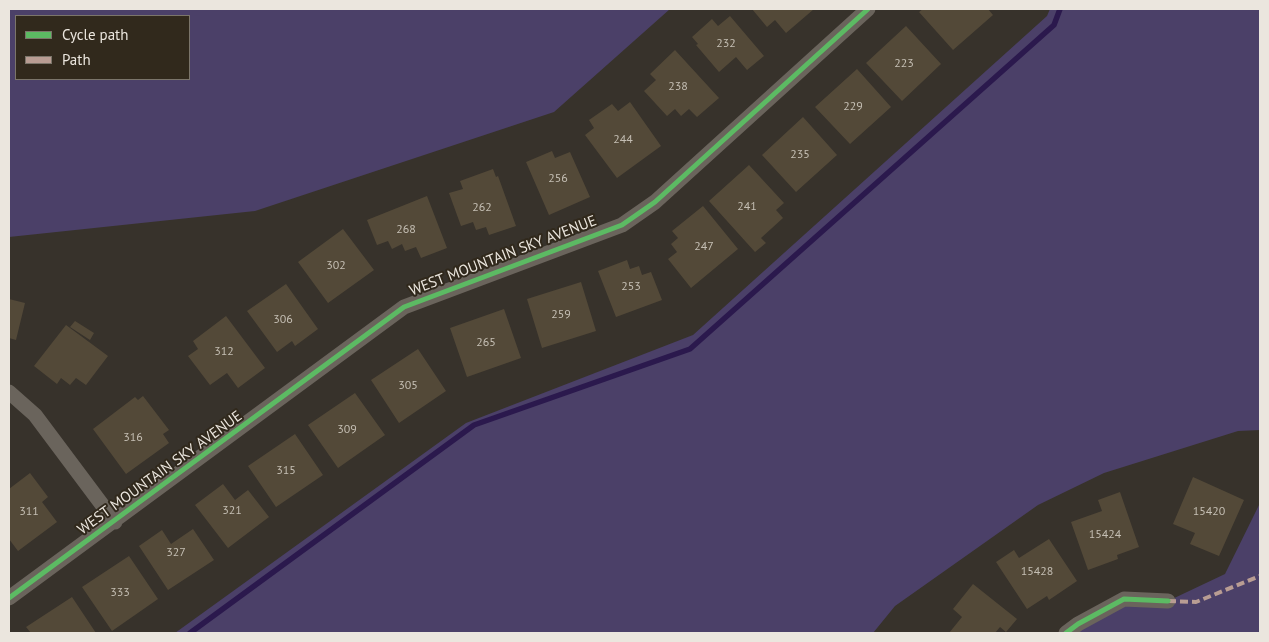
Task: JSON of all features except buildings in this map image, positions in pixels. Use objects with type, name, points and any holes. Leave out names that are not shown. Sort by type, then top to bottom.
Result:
[{"type":"street","name":"WEST MOUNTAIN SKY AVENUE","points":[[9,598],[115,522],[404,307],[622,225],[655,202],[868,9]]},
{"type":"street","points":[[9,392],[35,415],[115,522]]},
{"type":"street","points":[[1066,633],[1078,624],[1124,599],[1168,602]]},
{"type":"shaded area","points":[[9,9],[670,9],[554,112],[255,211],[9,237]]},
{"type":"shaded area","points":[[1050,9],[1260,9],[1260,430],[1238,431],[1104,473],[1038,505],[895,606],[873,633],[175,633],[466,423],[693,335],[1047,16]]},
{"type":"shaded area","points":[[1260,503],[1260,633],[1066,633],[1124,599],[1168,601],[1225,574]]},
{"type":"waterway","points":[[190,633],[474,425],[690,349],[1054,25],[1060,9]]},
{"type":"marked path","points":[[1168,601],[1196,602],[1260,576]]},
{"type":"cycle path","points":[[9,598],[404,307],[622,225],[655,202],[868,9]]},
{"type":"cycle path","points":[[1066,633],[1078,624],[1124,599],[1168,601]]}]
